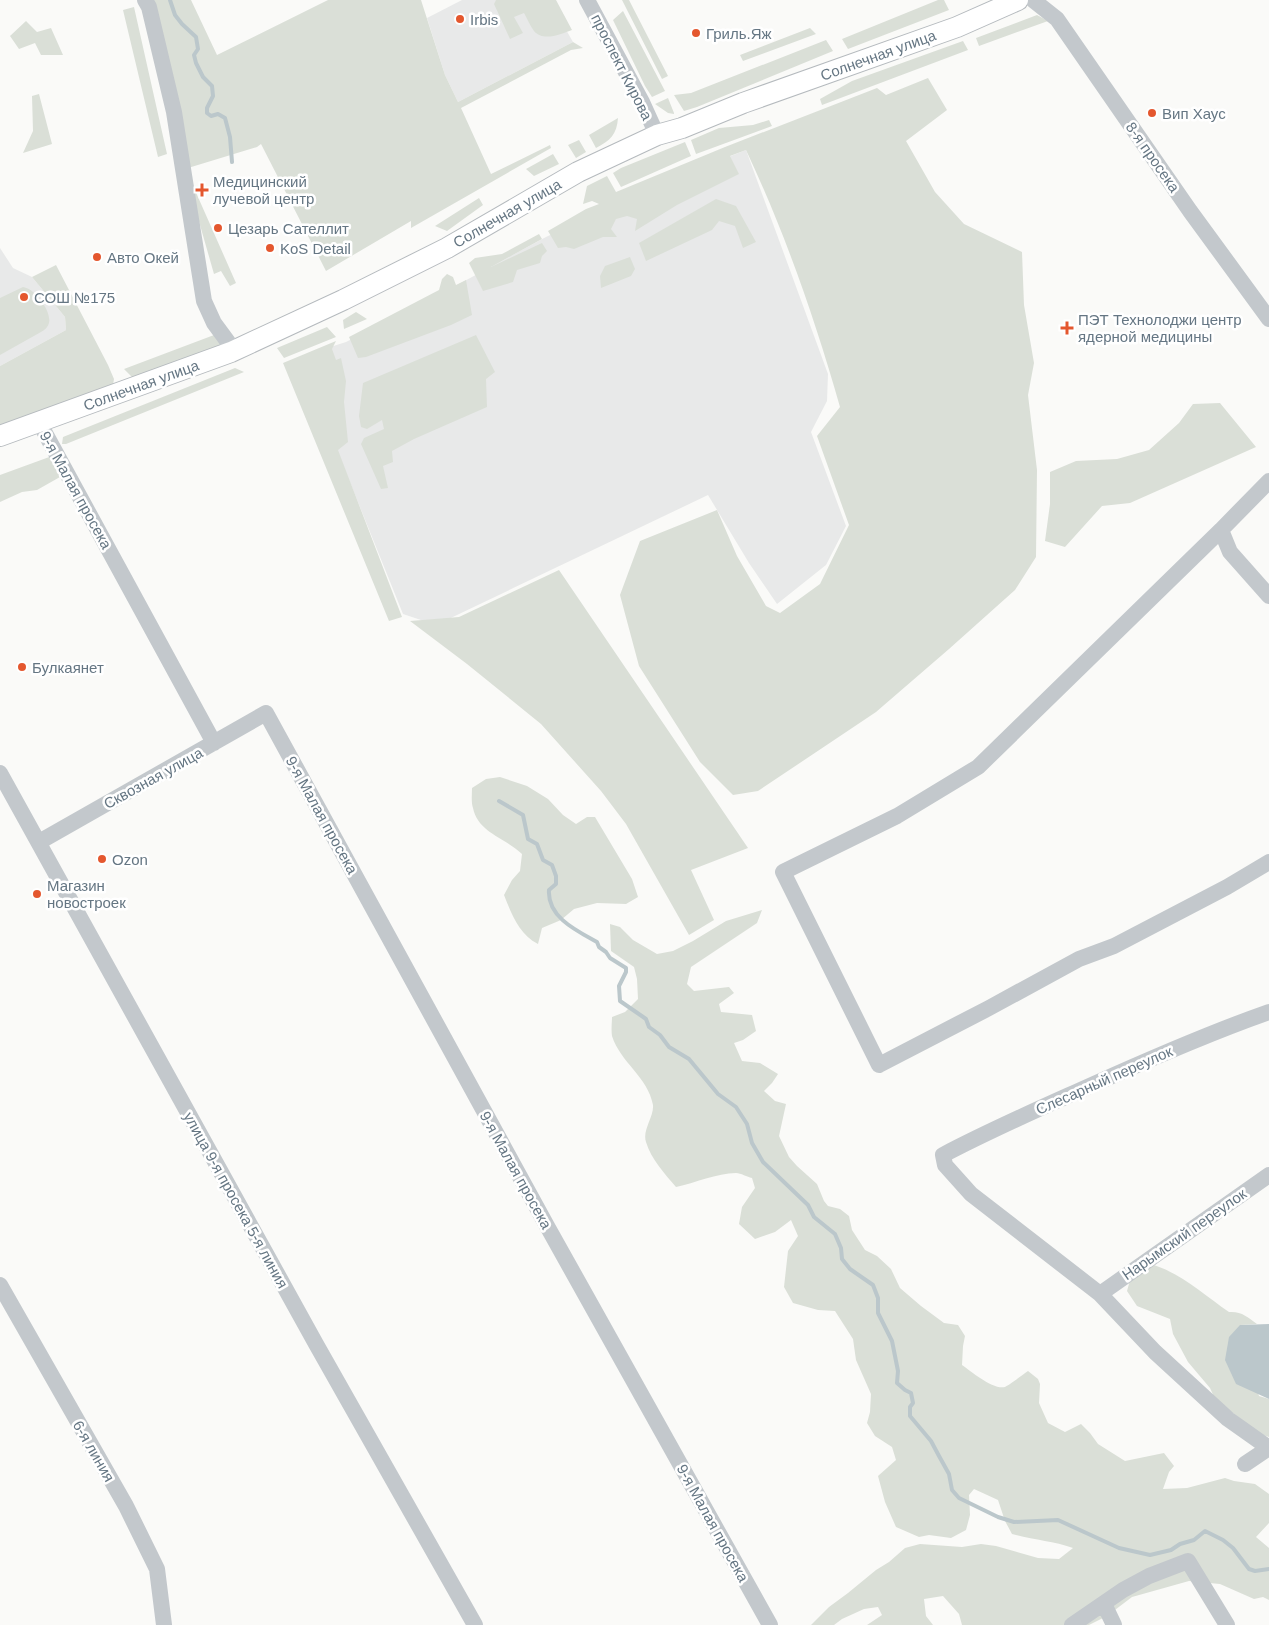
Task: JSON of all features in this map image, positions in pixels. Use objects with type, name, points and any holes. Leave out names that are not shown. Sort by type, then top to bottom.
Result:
[{"type":"main road","name":"Солнечная улица","points":[[0,436],[231,352],[331,306],[446,248],[578,172],[657,135],[682,128],[743,103],[957,27],[1018,0]]},
{"type":"street","points":[[145,0],[149,7],[174,112],[204,301],[214,323],[228,342],[231,352]]},
{"type":"street","name":"проспект Кирова","points":[[587,0],[642,102],[657,135]]},
{"type":"street","name":"8-я просека","points":[[1033,0],[1056,19],[1190,211],[1269,319]]},
{"type":"street","name":"9-я Малая просека","points":[[39,422],[214,743]]},
{"type":"street","points":[[1269,481],[978,767],[897,816],[783,872],[879,1065],[1080,959],[1114,946],[1227,887],[1269,862]]},
{"type":"street","points":[[1221,530],[1230,552],[1269,596]]},
{"type":"street","name":"9-я Малая просека","points":[[266,713],[547,1226],[770,1625]]},
{"type":"street","name":"Сквозная улица","points":[[40,842],[266,713]]},
{"type":"street","name":"улица 9-я просека 5-я линия","points":[[0,773],[40,842],[316,1344],[475,1625]]},
{"type":"street","name":"Слесарный переулок","points":[[1100,1294],[971,1194],[945,1165],[943,1155],[996,1128],[1129,1068],[1221,1029],[1269,1012]]},
{"type":"street","name":"Нарымский переулок","points":[[1100,1294],[1269,1175]]},
{"type":"street","name":"6-я линия","points":[[0,1285],[126,1506],[158,1569],[164,1625]]},
{"type":"street","points":[[1100,1294],[1155,1352],[1228,1419],[1269,1448],[1245,1464]]},
{"type":"street","points":[[1072,1625],[1123,1590],[1148,1576],[1188,1561],[1227,1625]]},
{"type":"street","points":[[1104,1604],[1114,1625]]},
{"type":"shaded area","points":[[147,0],[191,0],[217,55],[328,0],[421,0],[445,75],[458,102],[573,42],[583,48],[571,50],[461,108],[491,174],[550,145],[551,148],[411,228],[411,221],[326,271],[261,144],[257,147],[188,168]]},
{"type":"shaded area","points":[[462,0],[549,0],[573,42],[458,102],[445,75],[427,18]]},
{"type":"shaded area","points":[[496,0],[556,0],[572,30],[547,37],[542,36],[534,31],[524,13],[514,17],[523,33],[510,39],[494,4]]},
{"type":"shaded area","points":[[622,0],[629,0],[668,76],[662,79]]},
{"type":"shaded area","points":[[938,0],[944,0],[949,10],[848,49],[842,39]]},
{"type":"shaded area","points":[[134,7],[167,154],[158,157],[123,10]]},
{"type":"shaded area","points":[[623,11],[665,91],[652,97],[613,20]]},
{"type":"shaded area","points":[[1037,15],[1048,21],[979,46],[976,38]]},
{"type":"shaded area","points":[[26,21],[37,32],[51,28],[63,55],[41,55],[35,43],[19,49],[10,36]]},
{"type":"shaded area","points":[[810,28],[816,34],[743,61],[740,55]]},
{"type":"shaded area","points":[[826,40],[833,51],[697,107],[684,111],[674,95],[691,93]]},
{"type":"shaded area","points":[[963,41],[968,50],[822,105],[820,99],[852,81]]},
{"type":"shaded area","points":[[928,78],[947,110],[906,141],[935,192],[964,224],[1022,252],[1024,305],[1034,363],[1028,395],[1037,470],[1036,557],[1015,590],[876,712],[758,791],[733,795],[700,762],[639,666],[620,595],[640,541],[717,510],[737,556],[766,606],[780,613],[820,584],[849,525],[817,436],[840,407],[820,341],[774,213],[746,150],[730,156],[739,174],[677,205],[635,231],[637,219],[627,216],[616,219],[611,229],[617,237],[603,237],[574,249],[558,248],[548,231],[586,209],[599,204],[592,201],[583,204],[587,186],[607,176],[616,192],[877,88],[886,95]]},
{"type":"shaded area","points":[[39,94],[52,144],[23,153],[33,131],[32,96]]},
{"type":"shaded area","points":[[668,98],[674,114],[668,113],[655,104]]},
{"type":"shaded area","points":[[618,118],[612,136],[596,148],[589,135]]},
{"type":"shaded area","points":[[769,120],[772,126],[696,154],[691,140],[719,128],[753,125]]},
{"type":"shaded area","points":[[579,140],[586,152],[576,158],[568,145]]},
{"type":"shaded area","points":[[685,142],[691,156],[621,187],[613,173],[621,168]]},
{"type":"shaded area","points":[[746,150],[828,374],[827,401],[811,432],[846,526],[826,565],[777,604],[749,563],[708,495],[436,625],[403,614],[337,450],[302,356],[346,342],[546,237],[640,192]]},
{"type":"shaded area","points":[[553,154],[559,164],[534,176],[526,169]]},
{"type":"shaded area","points":[[194,188],[236,283],[230,286],[221,271],[214,274],[190,190]]},
{"type":"shaded area","points":[[479,198],[483,205],[447,231],[435,226]]},
{"type":"shaded area","points":[[716,199],[736,206],[756,242],[743,248],[735,226],[719,221],[712,230],[646,261],[639,243]]},
{"type":"shaded area","points":[[539,234],[542,239],[491,267],[542,243],[547,251],[542,256],[540,263],[517,270],[513,282],[483,291],[469,263],[475,258],[502,254]]},
{"type":"shaded area","name":"СОШ №175","points":[[0,248],[13,268],[32,277],[65,317],[66,330],[0,366]]},
{"type":"shaded area","points":[[630,257],[635,269],[631,276],[601,288],[600,276],[605,266]]},
{"type":"shaded area","points":[[56,265],[108,365],[114,379],[113,385],[0,427],[0,366],[66,330],[65,317],[32,277]]},
{"type":"shaded area","points":[[447,274],[453,277],[456,285],[466,280],[472,315],[451,325],[366,357],[358,358],[349,337],[439,290],[442,279]]},
{"type":"shaded area","points":[[23,287],[32,291],[41,301],[48,312],[49,324],[42,331],[0,355],[0,298]]},
{"type":"shaded area","points":[[356,312],[367,319],[344,329],[343,320]]},
{"type":"shaded area","points":[[327,327],[336,337],[284,358],[277,348]]},
{"type":"shaded area","points":[[222,332],[228,342],[134,379],[124,369]]},
{"type":"shaded area","points":[[476,335],[495,372],[486,379],[487,407],[414,439],[392,451],[393,462],[383,466],[388,488],[381,489],[361,444],[364,438],[384,429],[382,420],[367,429],[361,427],[359,416],[363,383]]},
{"type":"shaded area","points":[[336,341],[332,349],[336,360],[341,358],[346,381],[344,402],[348,442],[338,450],[402,617],[389,621],[283,363]]},
{"type":"shaded area","points":[[235,368],[244,372],[62,444],[63,437]]},
{"type":"shaded area","points":[[1220,403],[1256,447],[1130,503],[1102,506],[1065,547],[1045,541],[1050,504],[1050,472],[1076,461],[1117,459],[1149,450],[1179,423],[1193,404]]},
{"type":"shaded area","points":[[52,456],[60,477],[37,490],[22,492],[0,502],[0,475]]},
{"type":"shaded area","points":[[559,570],[748,848],[691,870],[714,920],[689,935],[626,824],[601,791],[541,724],[410,621],[459,617]]},
{"type":"shaded area","points":[[500,777],[527,786],[548,799],[563,815],[576,824],[587,817],[595,817],[632,879],[638,897],[626,904],[597,903],[574,909],[561,920],[542,928],[538,944],[531,940],[517,923],[504,895],[512,880],[520,871],[522,854],[516,848],[486,829],[476,816],[472,806],[472,788],[486,779]]},
{"type":"shaded area","points":[[762,910],[757,923],[691,967],[687,984],[694,991],[729,987],[734,993],[719,1004],[721,1012],[752,1015],[756,1031],[743,1040],[734,1043],[742,1061],[760,1063],[778,1074],[764,1091],[775,1101],[786,1104],[779,1136],[789,1157],[817,1184],[828,1206],[840,1209],[849,1216],[852,1230],[865,1250],[877,1256],[891,1269],[900,1288],[944,1323],[958,1325],[965,1336],[962,1365],[977,1376],[995,1386],[1005,1387],[1028,1371],[1038,1379],[1040,1384],[1039,1403],[1048,1423],[1065,1432],[1081,1424],[1098,1444],[1125,1461],[1164,1453],[1174,1466],[1169,1472],[1163,1489],[1187,1488],[1225,1478],[1255,1484],[1269,1494],[1269,1523],[1256,1537],[1269,1548],[1269,1600],[1263,1597],[1254,1599],[1220,1584],[1189,1581],[1132,1597],[1107,1616],[1089,1625],[962,1625],[959,1614],[943,1596],[924,1599],[926,1616],[933,1625],[867,1625],[882,1615],[878,1607],[864,1609],[842,1619],[834,1625],[811,1625],[829,1607],[905,1548],[920,1544],[962,1547],[981,1544],[996,1546],[1038,1558],[1059,1559],[1073,1548],[1012,1534],[1005,1521],[998,1500],[974,1489],[969,1495],[970,1515],[966,1530],[951,1538],[929,1535],[919,1537],[896,1527],[885,1502],[878,1476],[896,1460],[892,1447],[875,1436],[867,1423],[871,1394],[856,1360],[853,1339],[835,1311],[818,1310],[793,1303],[784,1287],[788,1251],[798,1236],[791,1220],[775,1232],[755,1239],[739,1224],[742,1207],[755,1188],[752,1178],[738,1173],[729,1173],[676,1187],[659,1166],[648,1148],[645,1137],[653,1110],[650,1095],[646,1086],[621,1054],[612,1036],[612,1017],[625,1012],[638,999],[637,979],[634,967],[611,951],[610,924],[620,927],[633,940],[657,954],[673,951],[726,921]]},
{"type":"shaded area","points":[[1150,1264],[1182,1278],[1229,1312],[1241,1314],[1257,1324],[1240,1325],[1259,1396],[1269,1399],[1269,1437],[1260,1434],[1215,1399],[1210,1388],[1188,1362],[1173,1334],[1170,1319],[1137,1306],[1127,1291],[1132,1273]]},
{"type":"shaded area","points":[[1269,1324],[1269,1399],[1236,1384],[1225,1360],[1229,1337],[1240,1325]]},
{"type":"waterway","points":[[170,0],[175,15],[196,37],[198,49],[194,55],[196,63],[203,77],[212,86],[213,96],[207,108],[207,113],[211,116],[218,114],[225,118],[230,137],[232,162]]},
{"type":"waterway","points":[[499,801],[523,815],[528,839],[537,844],[543,860],[552,865],[556,876],[556,884],[549,890],[550,900],[558,915],[572,928],[597,942],[599,947],[610,958],[626,968],[619,986],[620,1001],[646,1019],[649,1027],[660,1035],[669,1047],[689,1059],[718,1094],[736,1107],[747,1124],[752,1143],[763,1162],[808,1205],[814,1217],[835,1234],[841,1248],[842,1259],[850,1269],[873,1285],[878,1298],[878,1313],[892,1341],[898,1371],[897,1383],[911,1393],[913,1403],[910,1407],[910,1416],[931,1441],[949,1474],[952,1490],[959,1498],[998,1517],[1014,1522],[1058,1520],[1119,1548],[1150,1555],[1171,1550],[1180,1544],[1194,1540],[1205,1531],[1223,1540],[1233,1548],[1249,1569],[1255,1571],[1269,1569]]},
{"type":"place","name":"Irbis","points":[[460,19]]},
{"type":"place","name":"Гриль.Яж","points":[[696,33]]},
{"type":"place","name":"Вип Хаус","points":[[1152,113]]},
{"type":"place","name":"Медицинский лучевой центр","points":[[202,190]]},
{"type":"place","name":"Цезарь Сателлит","points":[[218,228]]},
{"type":"place","name":"KoS Detail","points":[[270,248]]},
{"type":"place","name":"Авто Окей","points":[[97,257]]},
{"type":"place","name":"СОШ №175","points":[[24,297]]},
{"type":"place","name":"ПЭТ Технолоджи центр ядерной медицины","points":[[1067,328]]},
{"type":"place","name":"Булкаянет","points":[[22,667]]},
{"type":"place","name":"Ozon","points":[[102,859]]},
{"type":"place","name":"Магазин новостроек","points":[[37,894]]}]
